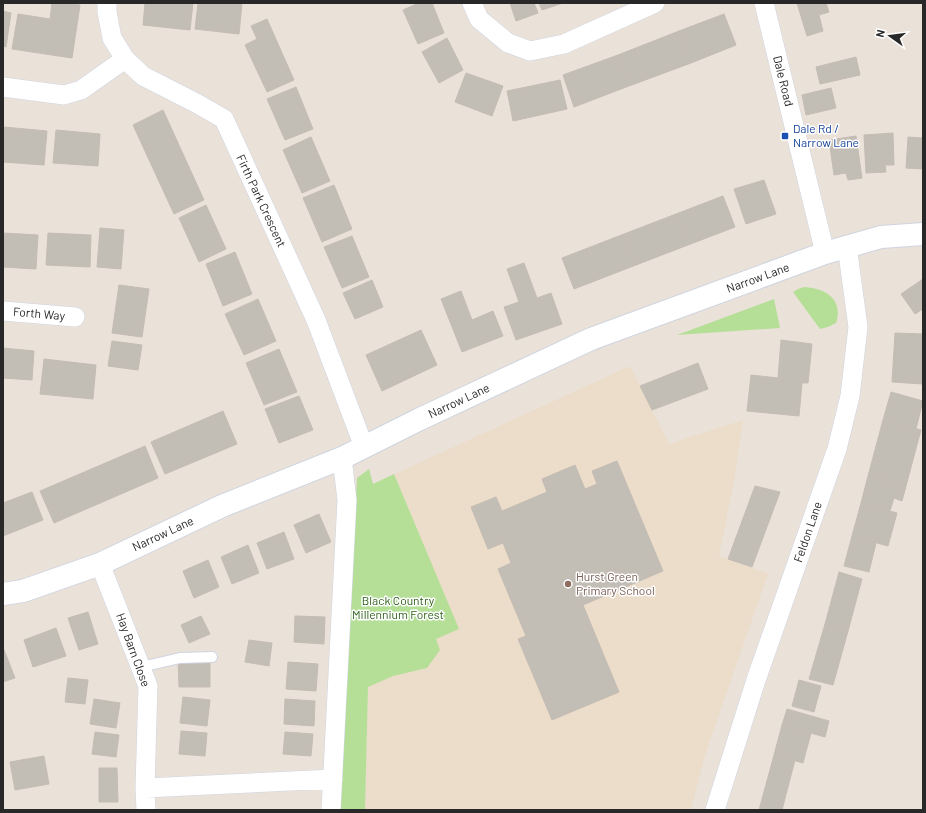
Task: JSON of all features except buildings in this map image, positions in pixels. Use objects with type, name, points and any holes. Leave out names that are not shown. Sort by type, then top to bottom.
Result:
[{"type":"main road","name":"Narrow Lane","points":[[3,594],[22,591],[100,564],[222,506],[342,458],[591,339],[826,252],[881,237],[923,234]]},
{"type":"street","name":"Firth Park Crescent","points":[[107,3],[107,12],[112,38],[125,59],[143,76],[224,119],[316,320],[364,447]]},
{"type":"street","points":[[472,3],[479,19],[508,43],[530,51],[564,44],[655,3]]},
{"type":"street","name":"Dale Road","points":[[764,3],[826,252]]},
{"type":"street","points":[[3,88],[64,95],[81,90],[125,59]]},
{"type":"street","name":"Feldon Lane","points":[[715,810],[756,680],[837,449],[850,396],[858,327],[846,246]]},
{"type":"street","name":"Forth Way","points":[[3,311],[75,317]]},
{"type":"street","points":[[331,810],[334,779],[347,500],[342,458]]},
{"type":"street","name":"Hay Barn Close","points":[[100,564],[148,686],[145,788],[146,810]]},
{"type":"street","points":[[145,788],[334,779]]},
{"type":"lane","points":[[141,667],[180,658],[212,657]]},
{"type":"shaded area","name":"Hurst Green Primary School","points":[[630,366],[669,444],[743,420],[734,481],[719,556],[768,574],[705,755],[691,810],[365,810],[373,484]]},
{"type":"green space","points":[[804,287],[819,290],[831,296],[837,307],[838,315],[836,323],[820,329],[793,292]]},
{"type":"green space","points":[[774,299],[780,328],[677,335]]},
{"type":"green space","name":"Black Country Millennium Forest","points":[[369,469],[373,484],[394,474],[459,629],[436,639],[440,650],[427,668],[393,676],[368,687],[365,810],[339,810],[357,478]]},
{"type":"place","name":"Dale Rd / Narrow Lane","points":[[785,136]]},
{"type":"place","name":"Hurst Green Primary School","points":[[568,584]]}]
